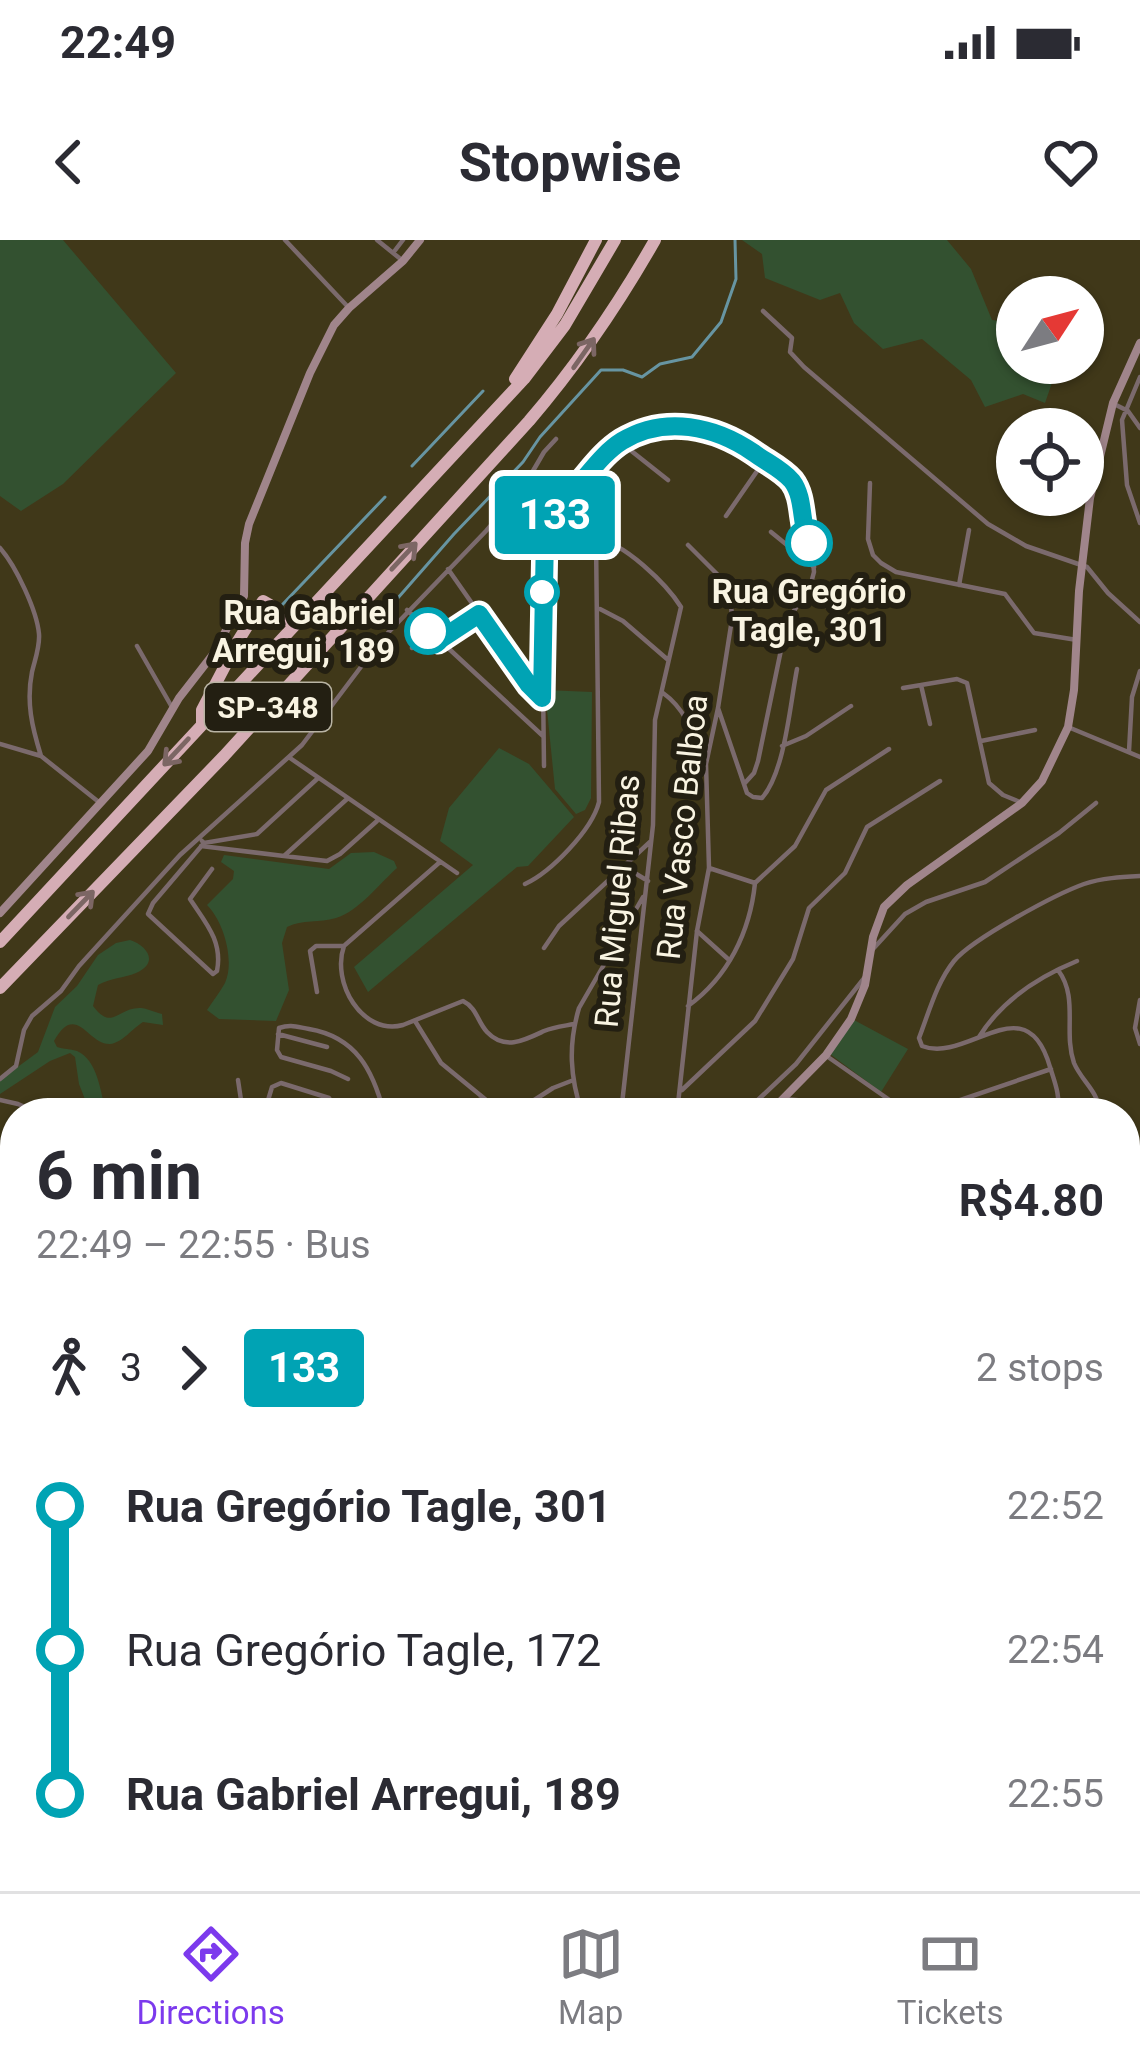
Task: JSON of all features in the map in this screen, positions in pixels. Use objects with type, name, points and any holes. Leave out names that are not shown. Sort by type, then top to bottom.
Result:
[{"type":"highway","points":[[506,398],[596,240]]},
{"type":"highway","name":"SP-348","points":[[0,942],[506,398],[565,325],[615,240]]},
{"type":"highway","name":"SP-348","points":[[0,988],[224,756],[529,422],[568,375],[655,240]]},
{"type":"highway","points":[[632,280],[664,240]]},
{"type":"highway","points":[[202,725],[202,710],[263,601],[270,605],[269,615],[276,622],[313,605]]},
{"type":"main road","points":[[0,913],[148,751],[214,653],[241,605],[249,524],[310,373],[334,326],[420,240]]},
{"type":"main road","points":[[784,1098],[826,1055],[851,1019],[862,992],[878,918],[893,897],[1022,803],[1042,781],[1068,727],[1090,498],[1113,403],[1140,343]]},
{"type":"street","points":[[285,240],[349,308]]},
{"type":"street","points":[[377,240],[403,261]]},
{"type":"street","points":[[393,253],[403,240]]},
{"type":"street","points":[[763,311],[789,333],[790,352],[804,368],[988,524],[1026,546],[1091,571],[1140,622]]},
{"type":"street","points":[[1140,377],[1122,420],[1127,485],[1140,523]]},
{"type":"street","points":[[1113,403],[1126,410],[1140,428]]},
{"type":"street","points":[[544,766],[545,534],[562,504],[620,442],[656,428],[689,427],[716,432],[787,476],[797,490],[812,550],[813,579],[788,621],[759,759],[744,784]]},
{"type":"street","points":[[212,869],[190,899],[216,940],[219,968],[213,974],[148,914],[154,904],[202,842],[309,738],[407,610],[523,488],[556,439]]},
{"type":"street","points":[[620,442],[668,480]]},
{"type":"street","points":[[726,516],[764,460]]},
{"type":"street","points":[[870,483],[868,539],[881,563],[896,572],[1004,594],[1034,633],[1077,640]]},
{"type":"street","points":[[959,585],[969,530]]},
{"type":"street","points":[[771,532],[814,566]]},
{"type":"street","points":[[525,884],[544,873],[589,824],[598,802],[596,540],[546,551]]},
{"type":"street","name":"Rua Miguel Ribas","points":[[596,540],[632,558],[680,604],[681,611],[655,720],[648,881],[623,1098]]},
{"type":"street","name":"Rua Vasco Balboa","points":[[679,1098],[697,931],[709,868],[706,764],[732,619],[730,587],[688,544]]},
{"type":"street","points":[[0,548],[16,572],[38,628],[29,699],[41,756]]},
{"type":"street","points":[[448,569],[542,698]]},
{"type":"street","points":[[806,592],[869,637]]},
{"type":"street","points":[[598,607],[667,659]]},
{"type":"street","points":[[407,610],[543,736]]},
{"type":"street","points":[[412,648],[479,614]]},
{"type":"street","points":[[137,646],[173,710]]},
{"type":"street","points":[[718,708],[744,784],[752,797],[762,798],[782,746],[797,669]]},
{"type":"street","points":[[1129,751],[1132,697],[1140,671]]},
{"type":"street","points":[[903,688],[957,680],[967,683],[989,782],[1022,803]]},
{"type":"street","points":[[921,685],[930,724]]},
{"type":"street","points":[[663,693],[685,715],[706,764]]},
{"type":"street","points":[[782,746],[851,706]]},
{"type":"street","points":[[1068,727],[1140,757]]},
{"type":"street","points":[[980,741],[1035,730]]},
{"type":"street","points":[[0,744],[41,756],[100,803]]},
{"type":"street","points":[[688,1006],[714,984],[745,931],[755,884],[795,846],[826,790],[890,749]]},
{"type":"street","points":[[290,758],[458,873]]},
{"type":"street","points":[[0,1079],[16,1066],[32,1016],[61,992],[180,855],[202,842],[256,834],[317,779]]},
{"type":"street","points":[[680,1092],[755,1021],[793,959],[809,908],[845,873],[867,827],[940,781]]},
{"type":"street","points":[[1003,795],[1010,812]]},
{"type":"street","points":[[284,856],[346,799]]},
{"type":"street","points":[[871,952],[905,914],[985,882],[1096,803]]},
{"type":"street","points":[[202,842],[243,853],[327,861],[378,820]]},
{"type":"street","points":[[544,948],[559,926],[651,841]]},
{"type":"street","points":[[440,862],[344,946],[340,964],[346,991],[361,1013],[388,1028],[468,1001],[485,1030],[505,1042],[574,1024]]},
{"type":"street","points":[[623,866],[648,881]]},
{"type":"street","points":[[709,868],[755,884]]},
{"type":"street","points":[[1059,1098],[1044,1047],[1024,1029],[936,1050],[919,1043],[935,996],[955,959],[976,941],[1078,886],[1140,876]]},
{"type":"street","points":[[577,1098],[572,1081],[579,1008],[646,892]]},
{"type":"street","points":[[622,931],[640,937]]},
{"type":"street","points":[[697,931],[729,960]]},
{"type":"street","points":[[317,992],[310,951],[316,946],[344,946]]},
{"type":"street","points":[[979,1037],[997,1011],[1025,989],[1077,962]]},
{"type":"street","points":[[1058,970],[1069,986],[1073,1060],[1098,1098]]},
{"type":"street","points":[[760,1098],[796,1064],[865,977]]},
{"type":"street","points":[[1140,1000],[1135,1028],[1140,1044]]},
{"type":"street","points":[[415,1021],[437,1058],[483,1098]]},
{"type":"street","points":[[348,1079],[281,1058],[279,1028],[288,1024],[336,1036],[373,1076],[380,1098]]},
{"type":"street","points":[[278,1034],[327,1047]]},
{"type":"street","points":[[826,1055],[889,1098]]},
{"type":"street","points":[[966,1098],[1051,1069]]},
{"type":"street","points":[[238,1080],[241,1098]]},
{"type":"street","points":[[537,1098],[572,1081]]},
{"type":"street","points":[[269,1098],[272,1087],[281,1083],[329,1098]]},
{"type":"green space","points":[[0,240],[63,240],[176,373],[63,484],[21,511],[0,496]]},
{"type":"green space","points":[[742,240],[947,240],[971,269],[996,320],[996,384],[1052,384],[1045,403],[1023,394],[985,407],[971,380],[922,339],[883,349],[854,323],[840,293],[820,300],[765,278],[762,254]]},
{"type":"green space","points":[[545,690],[592,692],[591,798],[585,810],[576,814],[555,789]]},
{"type":"green space","points":[[499,748],[529,764],[574,817],[528,866],[517,867],[368,992],[354,967],[473,865],[440,841],[449,808]]},
{"type":"green space","points":[[374,852],[394,861],[397,868],[361,903],[336,918],[287,927],[282,943],[289,990],[276,1021],[219,1019],[207,1010],[228,974],[226,942],[207,905],[233,879],[234,871],[221,862],[224,855],[329,869],[351,853]]},
{"type":"green space","points":[[116,943],[136,943],[146,950],[149,960],[136,973],[98,985],[93,1006],[111,1018],[145,1009],[162,1014],[163,1025],[143,1022],[110,1044],[76,1025],[62,1030],[54,1041],[57,1047],[84,1055],[98,1078],[103,1098],[84,1098],[70,1053],[0,1094],[0,1080],[38,1052],[55,1007],[98,955]]},
{"type":"green space","points":[[854,1020],[908,1049],[881,1092],[830,1054]]},
{"type":"waterway","points":[[383,615],[601,370],[623,370],[642,377],[660,364],[692,357],[721,322],[736,279],[735,240]]},
{"type":"waterway","points":[[412,466],[483,391]]},
{"type":"waterway","points":[[282,605],[385,497]]},
{"type":"bus line","name":"133","points":[[428,631],[438,641],[479,614],[542,698],[545,534],[568,495],[606,454],[620,442],[656,428],[716,432],[787,476],[800,498],[809,543]]},
{"type":"place","name":"Rua Gregório Tagle, 301","points":[[809,543]]},
{"type":"place","name":"Rua Gabriel Arregui, 189","points":[[428,631]]}]
